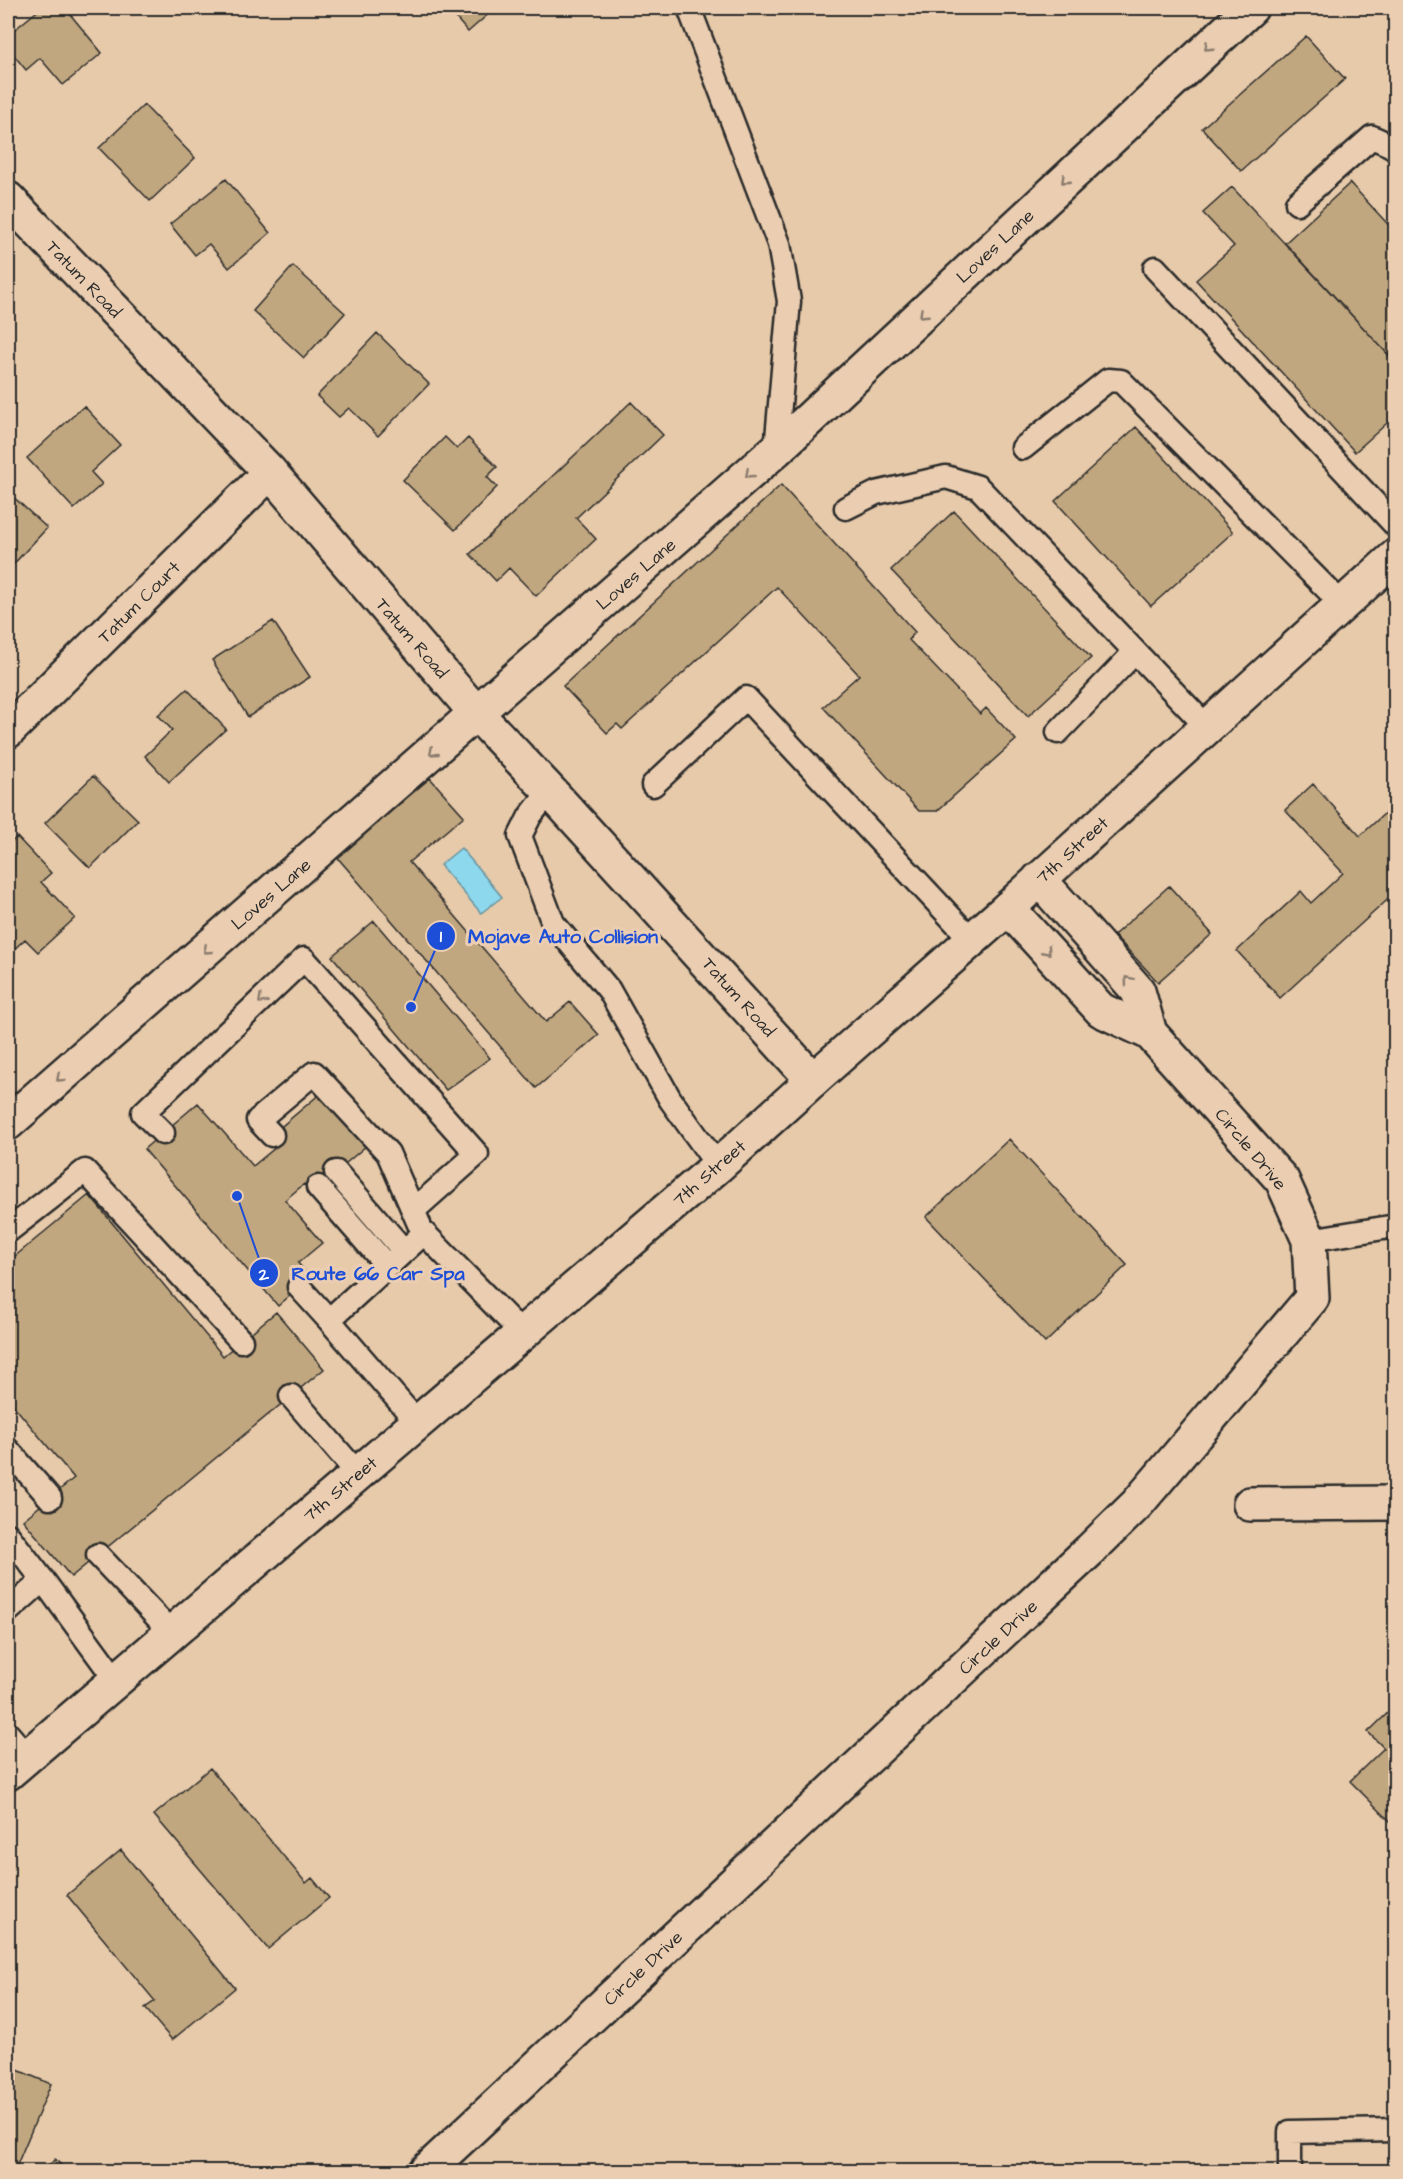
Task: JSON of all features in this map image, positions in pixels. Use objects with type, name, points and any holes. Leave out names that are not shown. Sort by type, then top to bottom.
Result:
[{"type":"street","name":"Loves Lane","points":[[8,1124],[776,450],[1251,8]]},
{"type":"street","name":"Tatum Road","points":[[8,199],[270,472],[477,714],[813,1080]]},
{"type":"street","name":"Tatum Court","points":[[8,731],[270,472]]},
{"type":"street","name":"7th Street","points":[[14,1754],[116,1680],[718,1166],[1008,908],[1395,556]]},
{"type":"street","name":"Circle Drive","points":[[1039,879],[1138,991],[1150,1033]]},
{"type":"street","name":"Circle Drive","points":[[425,2172],[1137,1504],[1312,1298],[1309,1240],[1282,1180],[1150,1033],[1101,1010],[1008,908]]},
{"type":"street","points":[[1250,1504],[1395,1503]]},
{"type":"lane","points":[[689,8],[779,244],[789,301],[776,450]]},
{"type":"lane","points":[[1297,203],[1372,138],[1392,146],[1395,150]]},
{"type":"lane","points":[[1155,268],[1395,526]]},
{"type":"lane","points":[[1023,448],[1107,380],[1121,381],[1342,604]]},
{"type":"lane","points":[[846,508],[876,493],[946,477],[978,487],[1207,727]]},
{"type":"lane","points":[[1058,732],[1135,652]]},
{"type":"lane","points":[[653,785],[746,698],[972,940]]},
{"type":"lane","points":[[550,791],[530,816],[520,836],[553,923],[609,990],[670,1099],[718,1166]]},
{"type":"lane","points":[[163,1133],[143,1113],[304,959],[477,1154],[414,1210]]},
{"type":"lane","points":[[272,1135],[258,1120],[285,1110],[314,1073],[388,1153],[424,1233],[523,1334]]},
{"type":"lane","points":[[8,1231],[85,1171],[241,1341]]},
{"type":"lane","points":[[336,1172],[404,1251]]},
{"type":"lane","points":[[318,1186],[387,1266]]},
{"type":"lane","points":[[1309,1240],[1395,1226]]},
{"type":"lane","points":[[329,1320],[424,1233]]},
{"type":"lane","points":[[299,1287],[418,1423]]},
{"type":"lane","points":[[291,1396],[358,1474]]},
{"type":"lane","points":[[8,1450],[50,1498]]},
{"type":"lane","points":[[8,1535],[116,1680]]},
{"type":"lane","points":[[98,1555],[172,1633]]},
{"type":"lane","points":[[8,1611],[43,1580]]},
{"type":"lane","points":[[1290,2172],[1290,2132],[1395,2130]]},
{"type":"water","points":[[461,848],[502,897],[481,913],[440,865]]},
{"type":"building","points":[[41,8],[65,8],[102,53],[63,85],[40,58],[26,70],[8,48],[8,35]]},
{"type":"building","points":[[447,8],[491,8],[493,10],[468,32]]},
{"type":"building","points":[[1306,36],[1345,79],[1241,171],[1202,128]]},
{"type":"building","points":[[144,105],[195,158],[150,201],[99,148]]},
{"type":"building","points":[[226,179],[270,233],[229,268],[209,244],[195,255],[170,224]]},
{"type":"building","points":[[1350,183],[1396,233],[1396,363],[1285,243]]},
{"type":"building","points":[[1232,187],[1396,363],[1396,415],[1355,452],[1196,280],[1234,246],[1203,213]]},
{"type":"building","points":[[293,266],[345,313],[304,358],[253,311]]},
{"type":"building","points":[[377,333],[429,384],[378,436],[349,408],[339,417],[317,396]]},
{"type":"building","points":[[631,402],[663,435],[576,518],[596,539],[536,596],[509,568],[496,581],[470,554]]},
{"type":"building","points":[[84,406],[120,445],[91,472],[102,484],[74,509],[27,458]]},
{"type":"building","points":[[1136,427],[1233,532],[1151,606],[1055,501]]},
{"type":"building","points":[[445,437],[457,449],[468,438],[497,467],[487,477],[497,487],[455,530],[403,480]]},
{"type":"building","points":[[781,485],[915,632],[909,640],[980,714],[986,708],[1016,740],[937,811],[919,811],[823,707],[859,675],[777,587],[622,729],[617,724],[607,733],[563,686]]},
{"type":"building","points":[[8,492],[47,528],[8,570]]},
{"type":"building","points":[[954,511],[1091,658],[1028,716],[891,570]]},
{"type":"building","points":[[273,621],[310,677],[248,717],[212,660]]},
{"type":"building","points":[[187,689],[226,729],[169,782],[145,756],[172,730],[158,715]]},
{"type":"building","points":[[93,776],[138,820],[90,868],[45,823]]},
{"type":"building","points":[[430,778],[464,816],[409,862],[546,1022],[570,1002],[599,1035],[536,1088],[337,857]]},
{"type":"building","points":[[1313,784],[1360,836],[1396,803],[1396,892],[1280,998],[1237,951],[1301,891],[1311,903],[1343,873],[1285,810]]},
{"type":"building","points":[[17,837],[51,873],[41,882],[75,918],[38,952],[25,939],[8,955],[8,845]]},
{"type":"building","points":[[1169,886],[1212,934],[1158,982],[1114,935]]},
{"type":"building","points":[[374,921],[490,1058],[446,1090],[332,956]]},
{"type":"building","points":[[321,1093],[366,1146],[311,1193],[304,1184],[285,1200],[322,1243],[298,1263],[310,1278],[278,1306],[144,1149],[198,1103],[253,1166],[276,1147],[269,1137]]},
{"type":"building","points":[[1009,1139],[1127,1265],[1045,1343],[926,1217]]},
{"type":"building","points":[[89,1195],[223,1356],[276,1312],[324,1369],[71,1577],[23,1520],[74,1478],[8,1399],[8,1262]]},
{"type":"building","points":[[1396,1705],[1396,1827],[1350,1781],[1384,1748],[1368,1732]]},
{"type":"building","points":[[210,1768],[306,1883],[312,1878],[329,1898],[268,1949],[154,1815]]},
{"type":"building","points":[[121,1850],[235,1988],[172,2040],[145,2008],[155,2001],[67,1895]]},
{"type":"building","points":[[8,2066],[51,2084],[14,2172],[8,2172]]},
{"type":"building","points":[[55,2159],[68,2172],[43,2172]]},
{"type":"place","name":"Mojave Auto Collision","points":[[411,1007]]},
{"type":"place","name":"Route 66 Car Spa","points":[[237,1196]]}]
